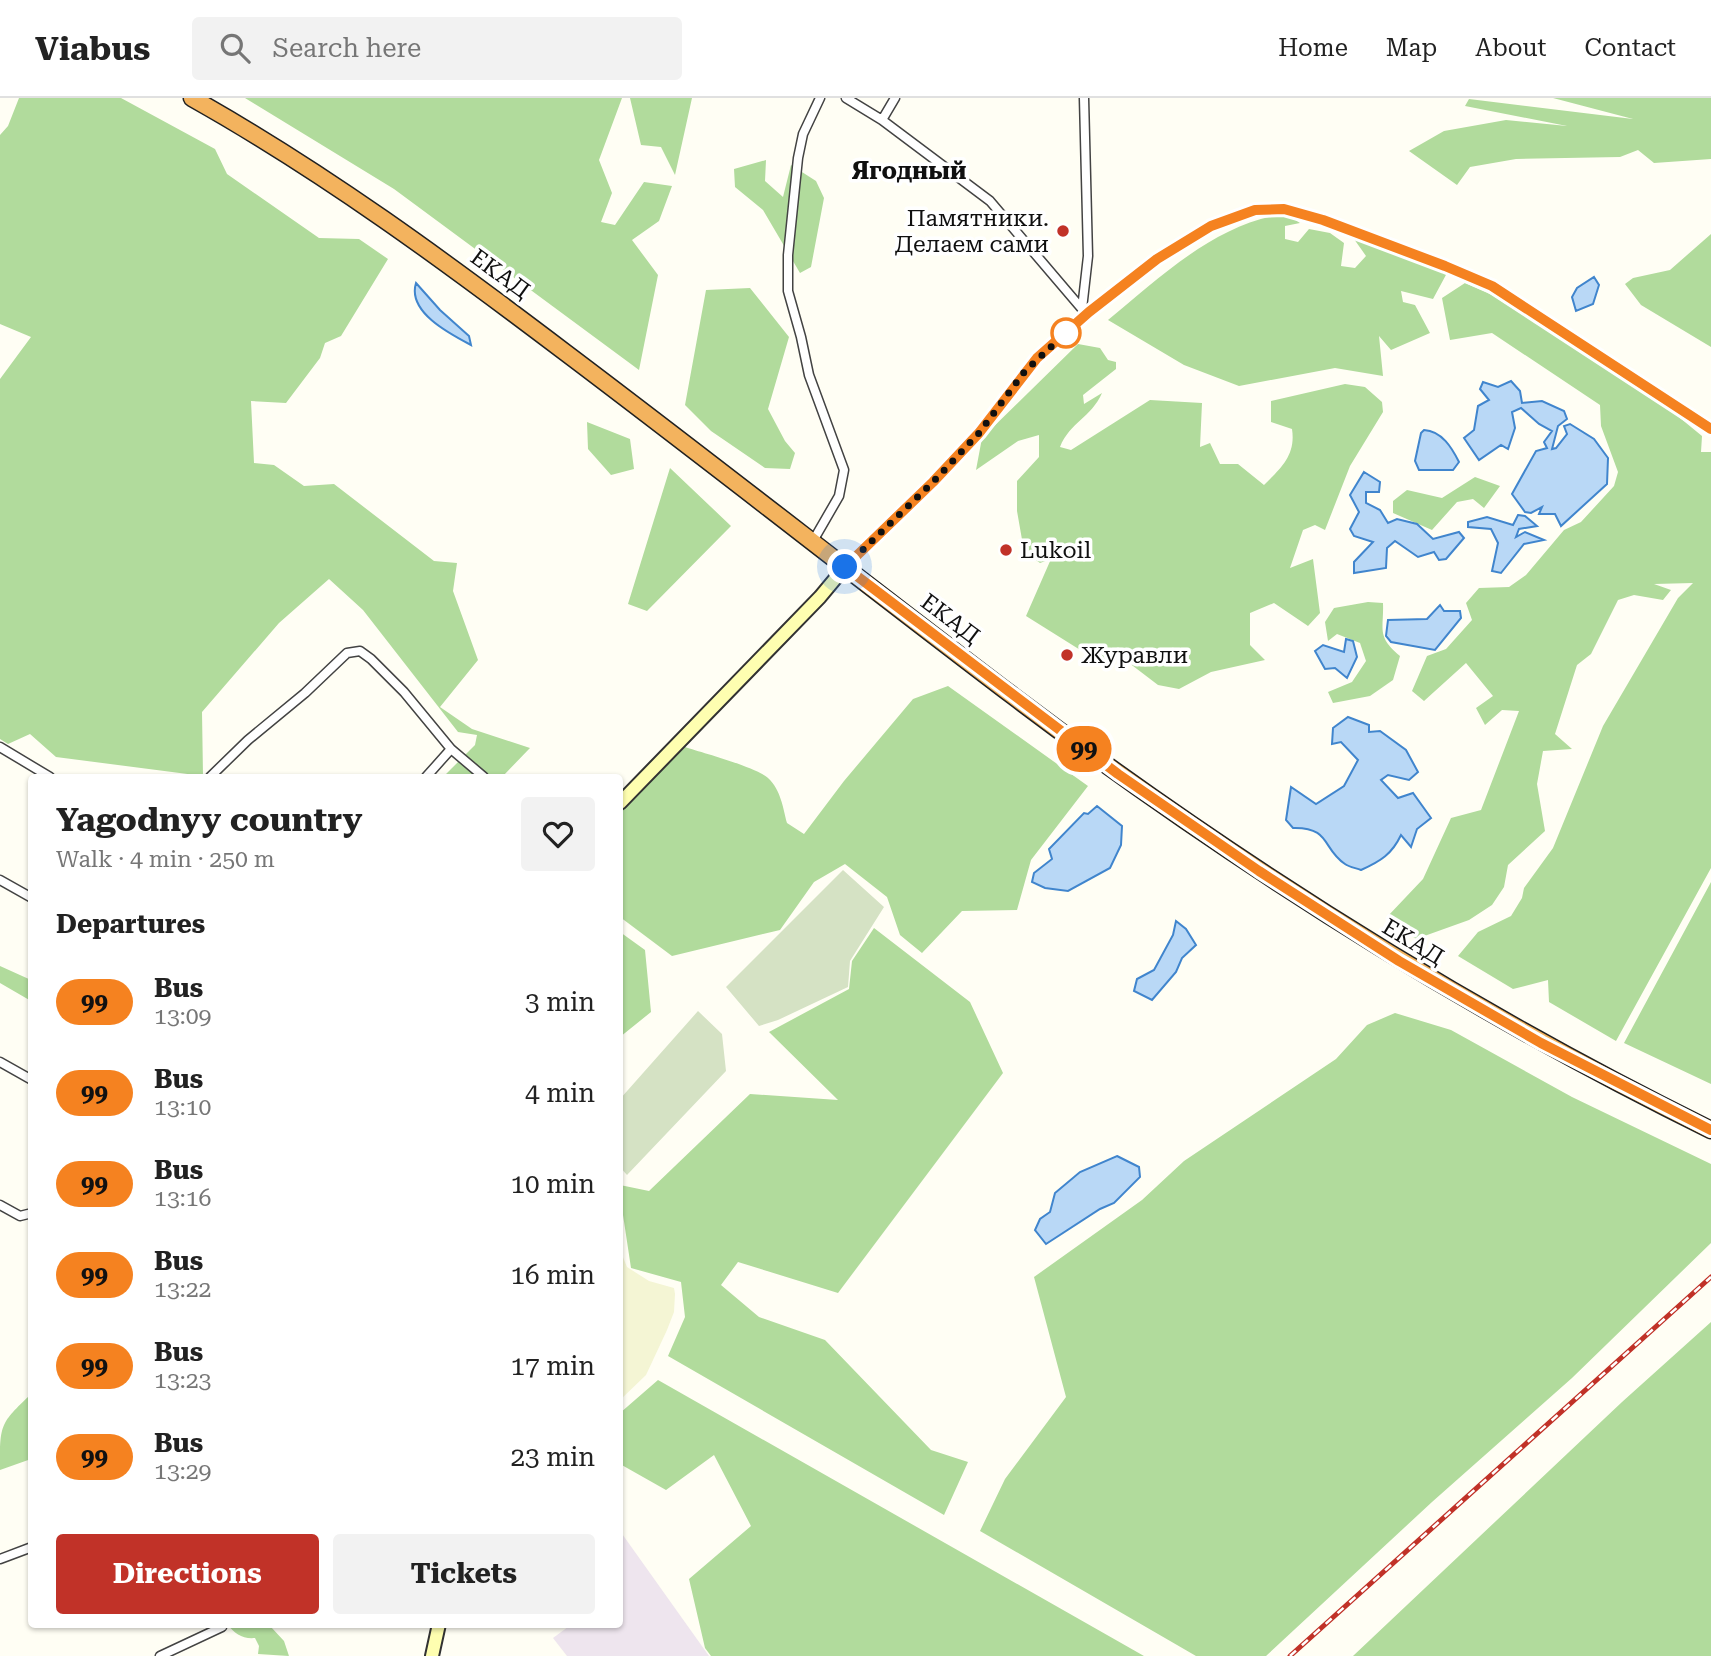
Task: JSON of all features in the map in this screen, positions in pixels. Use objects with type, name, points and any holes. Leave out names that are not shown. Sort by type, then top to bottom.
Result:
[{"type":"highway","name":"ЕКАД","points":[[192,98],[352,197],[472,282],[1118,774],[1271,878],[1399,961],[1541,1043],[1711,1130]]},
{"type":"street","points":[[813,541],[837,500],[844,470],[809,375],[788,291],[788,255],[798,158],[803,134],[820,98]]},
{"type":"street","points":[[846,98],[882,120],[990,201],[1083,313]]},
{"type":"street","points":[[882,120],[895,98]]},
{"type":"street","points":[[1083,313],[1088,256],[1084,98]]},
{"type":"street","points":[[623,800],[820,597],[845,567],[961,453],[1037,358],[1083,313],[1157,259],[1211,226],[1255,210],[1284,209],[1323,220],[1492,286],[1711,429]]},
{"type":"street","points":[[837,500],[839,513]]},
{"type":"street","points":[[213,774],[347,653],[360,651],[404,692],[451,749],[480,774]]},
{"type":"street","points":[[0,747],[45,774]]},
{"type":"street","points":[[429,774],[451,749]]},
{"type":"street","points":[[0,880],[28,896]]},
{"type":"street","points":[[0,1062],[28,1078]]},
{"type":"street","points":[[0,1205],[20,1216],[28,1216]]},
{"type":"street","points":[[0,1559],[28,1548]]},
{"type":"street","points":[[160,1656],[220,1628]]},
{"type":"street","points":[[432,1656],[438,1628]]},
{"type":"shaded area","points":[[623,1535],[709,1656],[567,1656],[553,1638],[567,1628],[623,1628]]},
{"type":"green space","points":[[19,98],[121,98],[215,149],[227,174],[319,238],[359,239],[388,259],[341,336],[325,343],[320,358],[286,403],[251,401],[254,463],[274,465],[304,486],[334,484],[434,561],[457,563],[453,591],[478,660],[440,707],[472,729],[530,748],[505,774],[446,774],[475,745],[477,735],[458,732],[363,610],[329,579],[279,623],[202,712],[203,774],[56,757],[30,734],[8,744],[0,739],[0,379],[31,337],[0,324],[0,135],[8,126]]},
{"type":"green space","points":[[245,98],[622,98],[599,160],[612,193],[601,222],[615,225],[644,182],[672,186],[659,221],[632,240],[658,275],[639,370],[394,189]]},
{"type":"green space","points":[[630,98],[692,98],[675,175],[661,147],[641,145]]},
{"type":"green space","points":[[1553,98],[1711,98],[1711,159],[1654,163],[1638,150],[1620,157],[1516,159],[1470,167],[1457,185],[1409,151],[1444,131],[1506,120],[1567,126],[1465,106],[1469,99],[1633,119]]},
{"type":"green space","points":[[766,160],[765,181],[783,197],[791,165],[816,181],[824,198],[811,267],[800,273],[763,210],[735,187],[734,169]]},
{"type":"green space","points":[[1286,214],[1300,223],[1285,226],[1285,239],[1298,242],[1309,229],[1330,233],[1344,243],[1341,266],[1355,268],[1366,256],[1354,239],[1447,273],[1433,299],[1401,291],[1403,302],[1415,305],[1430,333],[1391,350],[1379,336],[1383,376],[1335,368],[1239,386],[1184,365],[1108,320],[1190,254],[1213,240],[1261,219]]},
{"type":"green space","points":[[1711,234],[1711,347],[1641,305],[1625,284],[1633,278],[1670,270]]},
{"type":"green space","points":[[1465,283],[1492,295],[1669,409],[1702,436],[1701,452],[1711,452],[1711,868],[1616,1041],[1549,1002],[1548,980],[1513,989],[1458,956],[1478,932],[1511,916],[1522,898],[1524,888],[1553,848],[1603,726],[1678,598],[1693,583],[1654,584],[1671,590],[1663,600],[1634,595],[1618,600],[1591,654],[1577,665],[1555,734],[1572,749],[1543,751],[1537,784],[1545,831],[1508,865],[1504,887],[1492,905],[1469,920],[1416,939],[1387,917],[1423,879],[1451,818],[1481,810],[1519,711],[1502,710],[1485,725],[1476,708],[1493,696],[1466,663],[1424,701],[1412,691],[1427,656],[1446,649],[1472,620],[1466,603],[1479,588],[1509,587],[1526,575],[1564,530],[1581,522],[1614,486],[1618,472],[1601,426],[1600,405],[1492,333],[1450,340],[1442,298]]},
{"type":"green space","points":[[750,288],[789,337],[768,409],[785,441],[795,453],[790,469],[765,468],[711,431],[685,405],[706,290]]},
{"type":"green space","points":[[1078,344],[1100,348],[1108,360],[1116,362],[1116,369],[1083,395],[1084,404],[1102,393],[1064,439],[1060,447],[1071,450],[1150,400],[1202,403],[1200,447],[1210,443],[1220,464],[1238,464],[1264,485],[1286,460],[1293,438],[1292,429],[1271,422],[1271,401],[1345,384],[1365,387],[1382,402],[1383,412],[1350,466],[1325,530],[1315,525],[1303,530],[1290,568],[1313,559],[1320,613],[1308,626],[1274,603],[1250,613],[1250,645],[1265,660],[1211,672],[1179,689],[1158,685],[1116,653],[1101,663],[1026,616],[1051,559],[1040,563],[1024,551],[1017,511],[1017,481],[1039,457],[1039,435],[1018,441],[976,470],[982,438]]},
{"type":"green space","points":[[587,422],[630,439],[634,469],[611,475],[588,449]]},
{"type":"green space","points":[[670,468],[731,526],[647,611],[628,604]]},
{"type":"green space","points":[[1475,477],[1500,486],[1484,508],[1473,499],[1457,502],[1432,530],[1393,513],[1393,501],[1407,490],[1442,498]]},
{"type":"green space","points":[[1368,602],[1383,603],[1384,638],[1400,656],[1393,680],[1370,696],[1333,703],[1328,692],[1352,682],[1366,661],[1360,643],[1337,634],[1328,641],[1325,622],[1334,608]]},
{"type":"green space","points":[[948,686],[1088,786],[1031,860],[1017,910],[962,911],[922,953],[900,935],[887,897],[845,864],[814,882],[780,930],[672,956],[623,919],[623,807],[685,747],[741,765],[768,778],[779,794],[787,823],[804,834],[844,781],[913,699]]},
{"type":"green space","points":[[843,870],[884,907],[850,961],[848,987],[778,1020],[759,1026],[726,987]]},
{"type":"green space","points":[[1711,882],[1711,1084],[1624,1043]]},
{"type":"green space","points":[[874,928],[970,1002],[1003,1073],[838,1293],[738,1262],[721,1285],[759,1317],[825,1340],[931,1450],[968,1462],[944,1515],[668,1356],[685,1317],[681,1282],[631,1268],[623,1215],[623,1186],[649,1191],[750,1094],[838,1100],[769,1032],[849,989],[852,961]]},
{"type":"green space","points":[[623,934],[645,950],[651,1012],[623,1035]]},
{"type":"green space","points":[[0,966],[28,979],[28,999],[0,983]]},
{"type":"green space","points":[[698,1011],[722,1034],[726,1071],[627,1175],[623,1170],[623,1096]]},
{"type":"green space","points":[[1395,1013],[1451,1030],[1572,1097],[1711,1164],[1711,1243],[1572,1378],[1432,1502],[1266,1656],[1196,1656],[980,1531],[1005,1479],[1066,1397],[1034,1277],[1142,1200],[1184,1161],[1336,1059],[1367,1025]]},
{"type":"green space","points":[[623,1257],[627,1267],[649,1281],[674,1288],[674,1312],[646,1375],[623,1397]]},
{"type":"green space","points":[[1711,1322],[1711,1656],[1353,1656],[1622,1402]]},
{"type":"green space","points":[[658,1380],[1144,1656],[711,1656],[705,1648],[689,1579],[751,1526],[714,1455],[666,1490],[623,1466],[623,1410]]},
{"type":"green space","points":[[28,1397],[28,1460],[0,1470],[2,1433],[13,1412]]},
{"type":"green space","points":[[230,1628],[272,1628],[284,1641],[289,1656],[258,1654],[259,1646],[255,1638],[246,1638]]},
{"type":"water","points":[[1594,277],[1599,285],[1593,304],[1576,311],[1572,297],[1577,288]]},
{"type":"water","points":[[416,283],[440,310],[469,336],[471,345],[432,321],[424,312],[415,294]]},
{"type":"water","points":[[1511,381],[1520,391],[1522,403],[1542,401],[1564,411],[1567,419],[1558,426],[1552,449],[1556,448],[1567,434],[1564,426],[1570,424],[1594,439],[1608,458],[1607,484],[1561,526],[1555,514],[1539,514],[1542,507],[1531,513],[1525,512],[1512,494],[1536,451],[1547,448],[1544,442],[1552,431],[1539,424],[1521,408],[1512,412],[1515,428],[1508,449],[1501,445],[1479,460],[1464,438],[1474,430],[1478,406],[1489,400],[1480,389],[1483,382],[1498,387]]},
{"type":"water","points":[[1424,430],[1436,433],[1450,446],[1459,462],[1453,470],[1419,470],[1415,461]]},
{"type":"water","points":[[1364,472],[1380,482],[1379,492],[1366,492],[1366,503],[1380,510],[1388,523],[1397,519],[1417,524],[1433,539],[1459,532],[1464,538],[1446,559],[1439,560],[1434,552],[1418,557],[1395,541],[1387,548],[1386,568],[1354,573],[1354,562],[1373,542],[1354,536],[1350,529],[1359,512],[1350,495]]},
{"type":"water","points":[[1518,515],[1525,516],[1537,526],[1519,529],[1516,537],[1525,532],[1544,540],[1524,544],[1501,573],[1492,571],[1498,543],[1491,529],[1468,527],[1468,522],[1487,517],[1513,525]]},
{"type":"water","points":[[1440,605],[1444,611],[1460,611],[1461,618],[1435,650],[1391,642],[1386,636],[1388,620],[1427,619]]},
{"type":"water","points":[[1346,639],[1353,641],[1357,657],[1347,678],[1335,668],[1325,669],[1315,651],[1323,645],[1344,652]]},
{"type":"water","points":[[1348,717],[1369,725],[1369,732],[1380,731],[1406,750],[1418,772],[1409,780],[1388,775],[1381,780],[1398,798],[1413,793],[1431,818],[1417,829],[1411,847],[1401,835],[1385,856],[1361,870],[1338,858],[1325,840],[1314,831],[1293,828],[1286,820],[1291,787],[1316,804],[1344,786],[1358,760],[1341,742],[1332,744],[1333,728]]},
{"type":"water","points":[[1097,806],[1122,826],[1121,845],[1110,868],[1068,891],[1045,888],[1032,882],[1034,873],[1052,859],[1049,849],[1084,813],[1088,814]]},
{"type":"water","points":[[1176,921],[1186,929],[1196,945],[1182,958],[1176,972],[1152,1000],[1134,991],[1137,979],[1154,970],[1173,935]]},
{"type":"water","points":[[1117,1156],[1139,1167],[1140,1177],[1114,1203],[1046,1244],[1035,1230],[1040,1219],[1050,1212],[1055,1193],[1080,1172]]},
{"type":"railway","points":[[1290,1656],[1711,1277]]},
{"type":"bus line","name":"99","points":[[1711,429],[1492,286],[1323,220],[1284,209],[1255,210],[1211,226],[1157,259],[1089,312],[1037,358],[979,433],[933,482],[845,567],[1118,774],[1259,871],[1399,961],[1541,1043],[1711,1130]]},
{"type":"place","name":"Памятники. Делаем сами","points":[[1063,231]]},
{"type":"place","name":"Lukoil","points":[[1006,550]]},
{"type":"place","name":"Журавли","points":[[1067,655]]},
{"type":"district","name":"Ягодный","points":[[909,171]]},
{"type":"route","points":[[845,567],[933,482],[979,433],[1025,371],[1066,333]]}]
